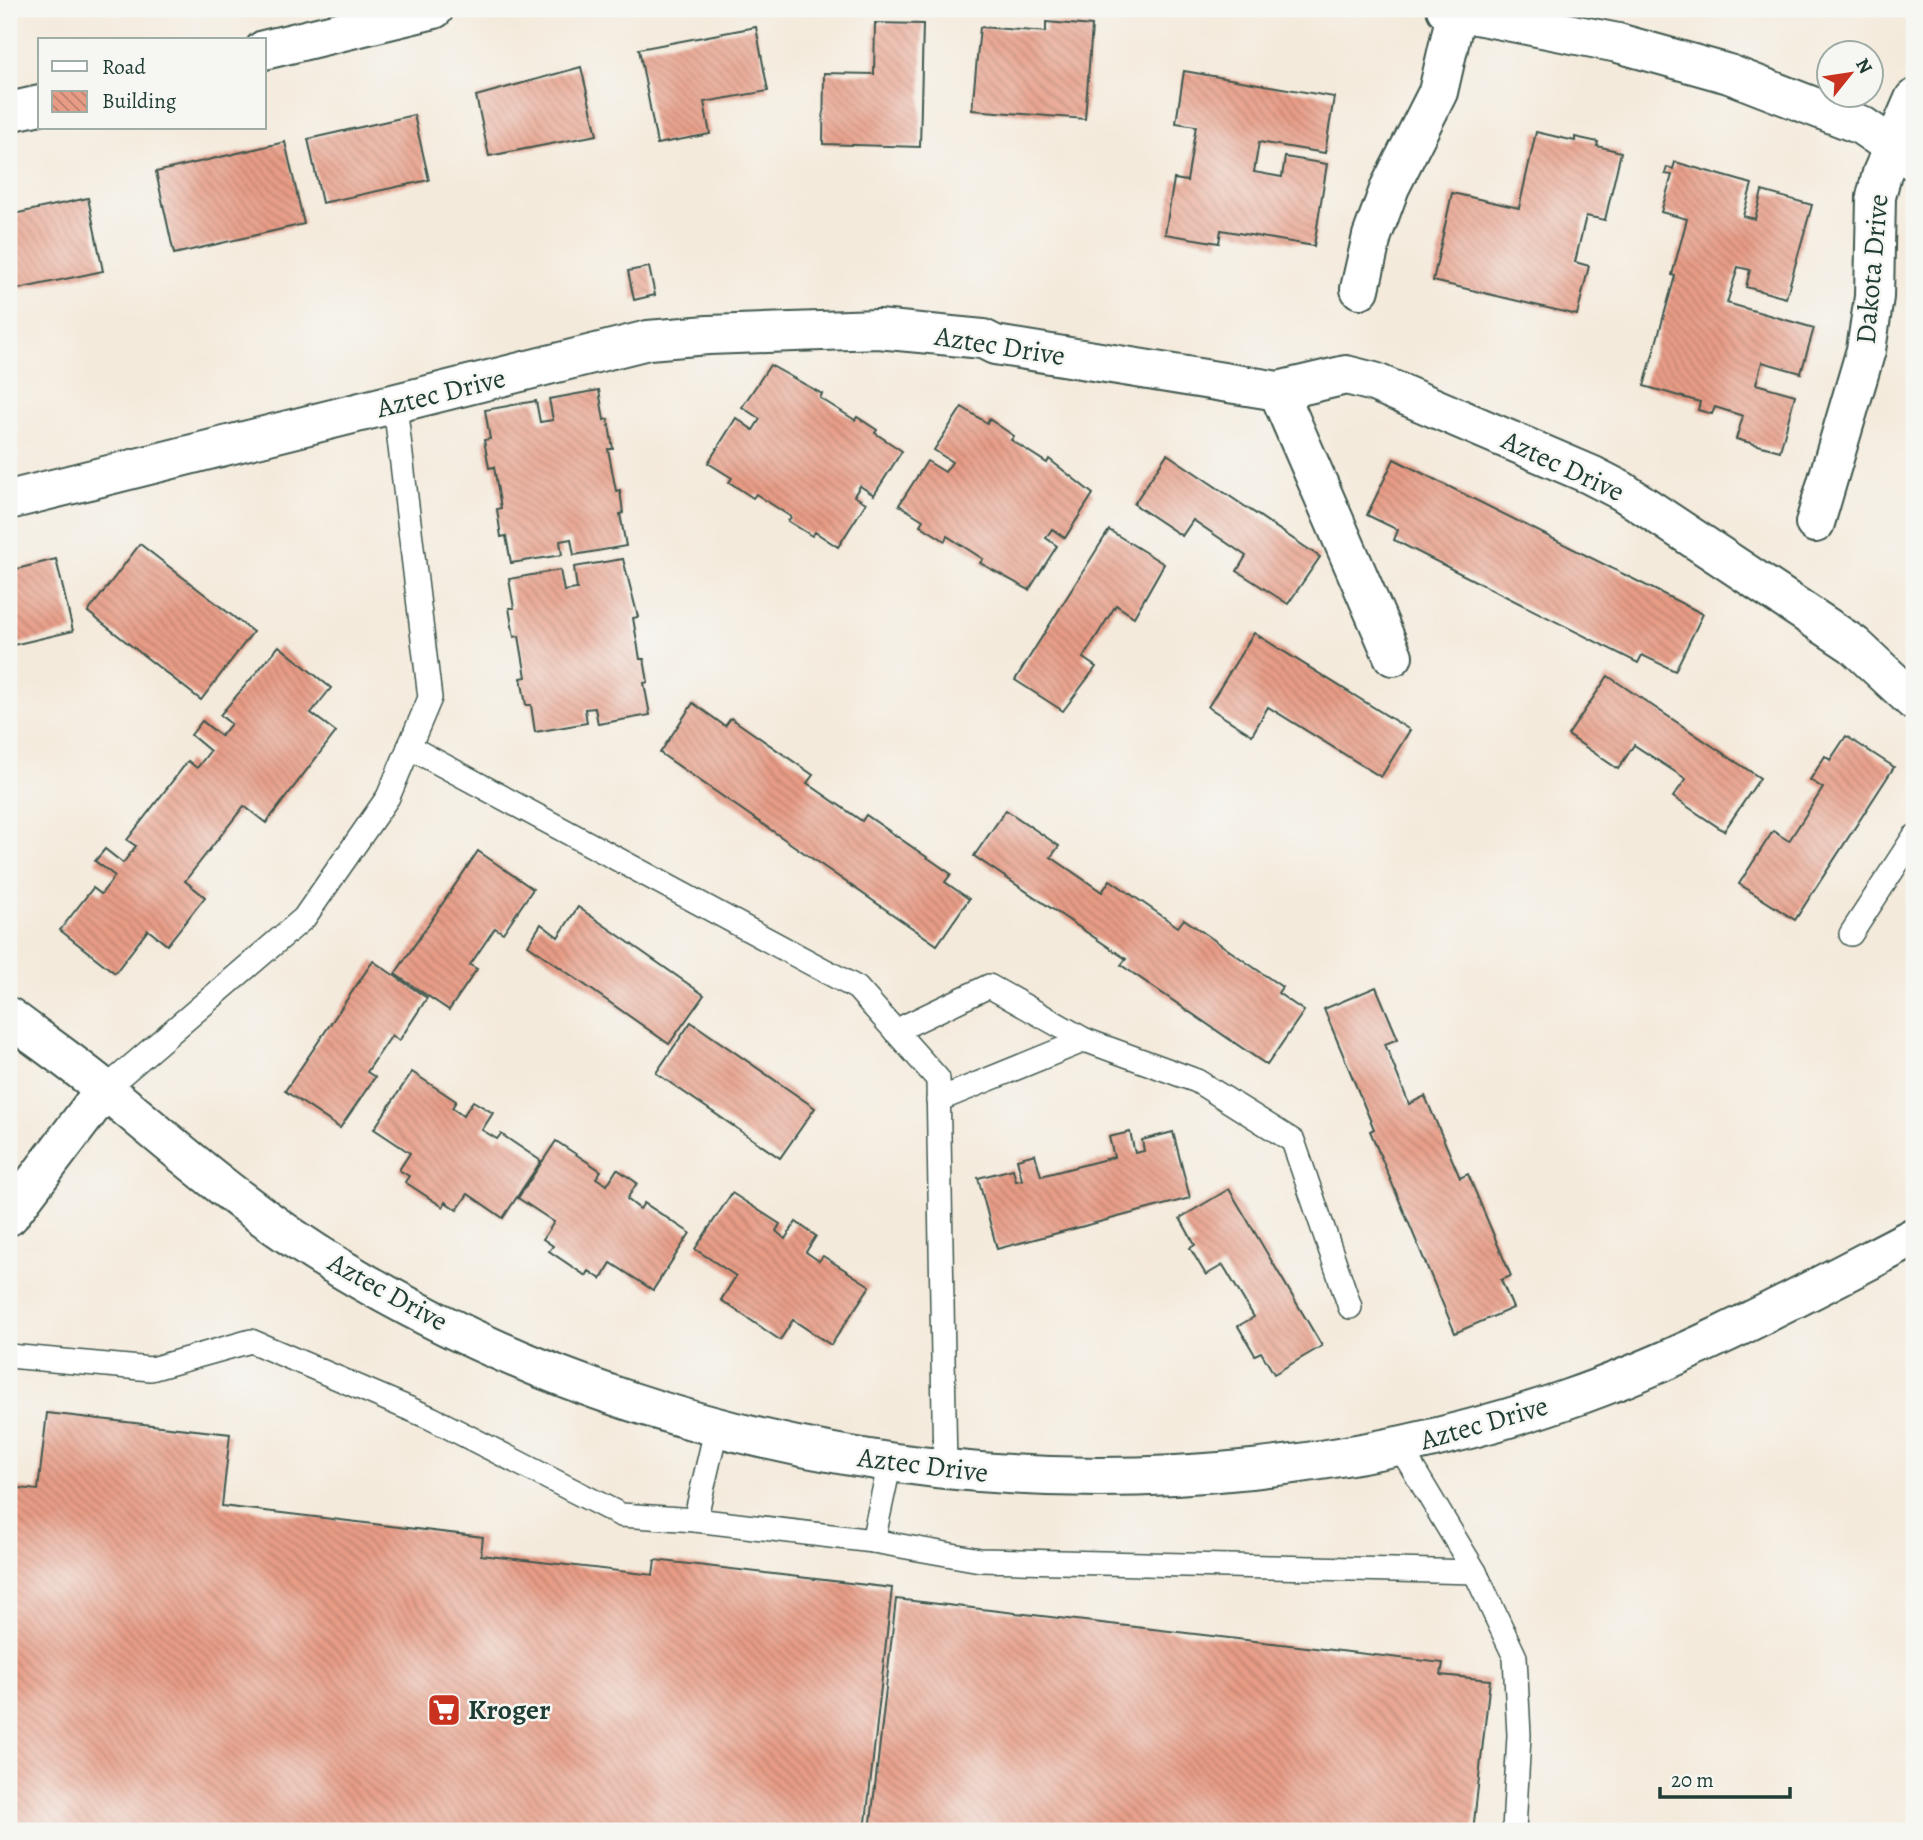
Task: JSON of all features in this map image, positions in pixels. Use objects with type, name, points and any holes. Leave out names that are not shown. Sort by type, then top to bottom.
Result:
[{"type":"street","points":[[266,49],[299,25],[434,9]]},
{"type":"street","points":[[1360,289],[1372,236],[1390,187],[1438,92],[1453,9],[1618,43],[1730,74],[1861,125],[1904,154]]},
{"type":"street","name":"Dakota Drive","points":[[1815,523],[1867,350],[1874,297],[1877,197],[1882,173],[1904,154],[1914,99]]},
{"type":"street","points":[[9,112],[38,105]]},
{"type":"street","name":"Aztec Drive","points":[[9,500],[648,340],[708,335],[878,330],[983,339],[995,345],[1278,391],[1346,375],[1374,382],[1591,475],[1622,491],[1822,623],[1888,674],[1914,701]]},
{"type":"street","points":[[1278,391],[1393,656]]},
{"type":"street","name":"Aztec Drive","points":[[9,1017],[104,1089],[188,1162],[256,1212],[362,1280],[441,1324],[530,1363],[636,1404],[717,1426],[890,1462],[988,1474],[1098,1478],[1214,1473],[1300,1465],[1400,1447],[1565,1400],[1688,1353],[1914,1237]]},
{"type":"street","points":[[9,1216],[104,1089]]},
{"type":"lane","points":[[104,1089],[304,918],[388,797],[430,698],[395,405]]},
{"type":"lane","points":[[409,747],[857,988],[938,1079],[945,1469]]},
{"type":"lane","points":[[1851,934],[1914,837]]},
{"type":"lane","points":[[895,1031],[989,986],[1085,1040],[1198,1081],[1293,1141],[1350,1307]]},
{"type":"lane","points":[[938,1100],[1085,1040]]},
{"type":"lane","points":[[9,1356],[151,1369],[251,1341],[431,1418],[621,1515],[695,1520],[873,1541],[979,1560],[1475,1572]]},
{"type":"lane","points":[[695,1520],[717,1426]]},
{"type":"lane","points":[[1400,1447],[1475,1572],[1515,1657],[1519,1735],[1514,1831]]},
{"type":"lane","points":[[873,1541],[890,1462]]},
{"type":"building","points":[[1046,22],[1092,26],[1085,119],[972,110],[980,27],[1046,32]]},
{"type":"building","points":[[875,23],[923,24],[920,147],[823,144],[824,73],[874,74]]},
{"type":"building","points":[[756,27],[768,91],[704,102],[710,134],[657,144],[639,49]]},
{"type":"building","points":[[581,67],[597,135],[489,156],[476,96]]},
{"type":"building","points":[[1184,71],[1334,97],[1325,153],[1259,142],[1254,172],[1282,177],[1285,157],[1327,164],[1314,246],[1221,230],[1219,243],[1165,234],[1174,179],[1187,181],[1196,126],[1176,123]]},
{"type":"building","points":[[414,115],[429,180],[322,203],[308,139]]},
{"type":"building","points":[[1536,132],[1575,141],[1575,137],[1598,142],[1597,146],[1621,152],[1605,220],[1586,216],[1575,262],[1589,266],[1577,315],[1433,281],[1452,193],[1519,208]]},
{"type":"building","points":[[285,142],[304,224],[174,254],[156,172]]},
{"type":"building","points":[[1675,162],[1752,184],[1743,216],[1755,219],[1762,191],[1812,205],[1786,298],[1746,287],[1750,270],[1738,267],[1727,303],[1814,328],[1801,373],[1762,362],[1756,384],[1795,395],[1780,451],[1736,439],[1743,416],[1715,407],[1712,414],[1698,410],[1700,402],[1644,386],[1675,276],[1672,275],[1687,219],[1661,212],[1672,175],[1665,174],[1667,167],[1673,169]]},
{"type":"building","points":[[88,198],[103,271],[9,291],[9,215]]},
{"type":"building","points":[[649,267],[655,295],[634,300],[628,271]]},
{"type":"building","points":[[770,365],[822,394],[820,398],[855,420],[857,417],[902,451],[874,495],[860,486],[854,496],[866,503],[838,547],[815,532],[812,536],[788,521],[791,517],[756,494],[753,498],[729,482],[732,478],[708,463],[736,418],[753,430],[760,419],[742,407]]},
{"type":"building","points":[[599,390],[604,420],[608,419],[613,449],[608,449],[616,491],[620,490],[623,513],[620,514],[626,546],[574,555],[571,539],[560,541],[562,555],[511,563],[506,536],[501,537],[497,509],[501,508],[494,467],[489,468],[484,440],[490,439],[485,410],[536,401],[540,422],[553,420],[549,399]]},
{"type":"building","points":[[962,407],[987,423],[989,419],[1014,436],[1011,440],[1047,463],[1049,459],[1093,494],[1065,538],[1052,529],[1046,538],[1057,546],[1029,590],[980,563],[983,559],[947,536],[945,541],[920,525],[923,520],[899,505],[927,461],[945,472],[952,462],[934,450]]},
{"type":"building","points":[[1167,454],[1320,557],[1288,604],[1237,571],[1246,556],[1193,520],[1182,536],[1134,504]]},
{"type":"building","points":[[1394,459],[1703,614],[1675,671],[1642,655],[1638,663],[1394,540],[1398,530],[1367,515]]},
{"type":"building","points":[[1109,530],[1164,564],[1134,617],[1116,605],[1083,658],[1096,667],[1063,711],[1015,680]]},
{"type":"building","points":[[140,544],[253,632],[201,700],[88,612]]},
{"type":"building","points":[[56,559],[73,631],[9,646],[9,571]]},
{"type":"building","points":[[623,559],[638,617],[633,618],[640,659],[644,659],[648,682],[644,683],[650,715],[598,724],[595,708],[585,709],[587,723],[535,732],[531,705],[526,705],[521,678],[526,677],[519,636],[514,637],[509,608],[514,608],[509,579],[560,570],[564,591],[577,589],[574,567]]},
{"type":"building","points":[[1254,633],[1410,730],[1381,777],[1268,707],[1252,735],[1208,707]]},
{"type":"building","points":[[279,646],[331,688],[311,713],[336,732],[266,823],[244,806],[185,881],[205,897],[167,945],[148,930],[115,973],[60,930],[93,888],[101,894],[115,876],[95,861],[105,849],[123,863],[136,846],[127,840],[188,761],[197,768],[210,751],[191,735],[202,721],[221,736],[231,724],[220,715]]},
{"type":"building","points":[[1608,676],[1760,778],[1724,831],[1673,797],[1686,779],[1634,745],[1618,769],[1568,735]]},
{"type":"building","points":[[693,703],[725,726],[731,718],[813,775],[807,783],[862,821],[866,815],[951,874],[945,882],[969,899],[937,945],[660,753]]},
{"type":"building","points":[[1846,736],[1894,767],[1795,920],[1739,884],[1773,831],[1789,841],[1823,788],[1810,780],[1825,756],[1830,760]]},
{"type":"building","points":[[1006,810],[1059,846],[1051,857],[1102,892],[1110,880],[1178,927],[1184,919],[1282,987],[1278,993],[1304,1011],[1267,1065],[1121,965],[1126,959],[974,856]]},
{"type":"building","points":[[478,851],[533,889],[503,933],[495,928],[470,965],[477,969],[449,1010],[395,974]]},
{"type":"building","points":[[578,907],[704,995],[669,1044],[528,945],[541,924],[558,937]]},
{"type":"building","points":[[373,961],[427,998],[399,1041],[392,1035],[367,1072],[375,1077],[340,1128],[285,1091]]},
{"type":"building","points":[[1376,987],[1398,1039],[1385,1044],[1409,1104],[1425,1096],[1460,1178],[1468,1174],[1511,1276],[1501,1280],[1513,1308],[1455,1333],[1370,1131],[1374,1129],[1324,1009]]},
{"type":"building","points":[[691,1022],[815,1108],[780,1158],[656,1073]]},
{"type":"building","points":[[412,1072],[456,1101],[452,1108],[463,1116],[473,1101],[493,1113],[482,1130],[497,1139],[501,1134],[541,1161],[503,1218],[468,1194],[457,1210],[445,1202],[443,1207],[405,1182],[409,1176],[399,1170],[410,1153],[374,1129]]},
{"type":"building","points":[[1130,1132],[1135,1153],[1144,1151],[1142,1140],[1173,1132],[1190,1198],[997,1249],[978,1178],[1013,1169],[1016,1181],[1022,1180],[1017,1159],[1035,1154],[1041,1176],[1114,1157],[1109,1137]]},
{"type":"building","points":[[556,1141],[601,1171],[596,1178],[607,1185],[617,1169],[637,1183],[627,1199],[640,1209],[644,1203],[690,1233],[653,1290],[611,1263],[601,1279],[589,1271],[586,1276],[549,1251],[553,1246],[543,1239],[554,1222],[518,1198]]},
{"type":"building","points":[[1229,1189],[1322,1346],[1274,1374],[1261,1352],[1255,1355],[1238,1326],[1254,1317],[1223,1265],[1206,1275],[1190,1248],[1195,1245],[1180,1218]]},
{"type":"building","points":[[732,1193],[780,1224],[776,1231],[785,1239],[796,1222],[816,1236],[806,1252],[819,1261],[823,1256],[870,1286],[831,1345],[793,1320],[780,1340],[721,1300],[736,1276],[695,1249]]},
{"type":"building","name":"Kroger","points":[[47,1413],[230,1434],[222,1506],[483,1537],[481,1555],[653,1575],[655,1560],[892,1588],[865,1831],[9,1831],[9,1487],[38,1490]]},
{"type":"building","points":[[896,1599],[1443,1663],[1441,1675],[1490,1680],[1473,1831],[870,1831]]},
{"type":"place","name":"Kroger","points":[[444,1710]]}]
